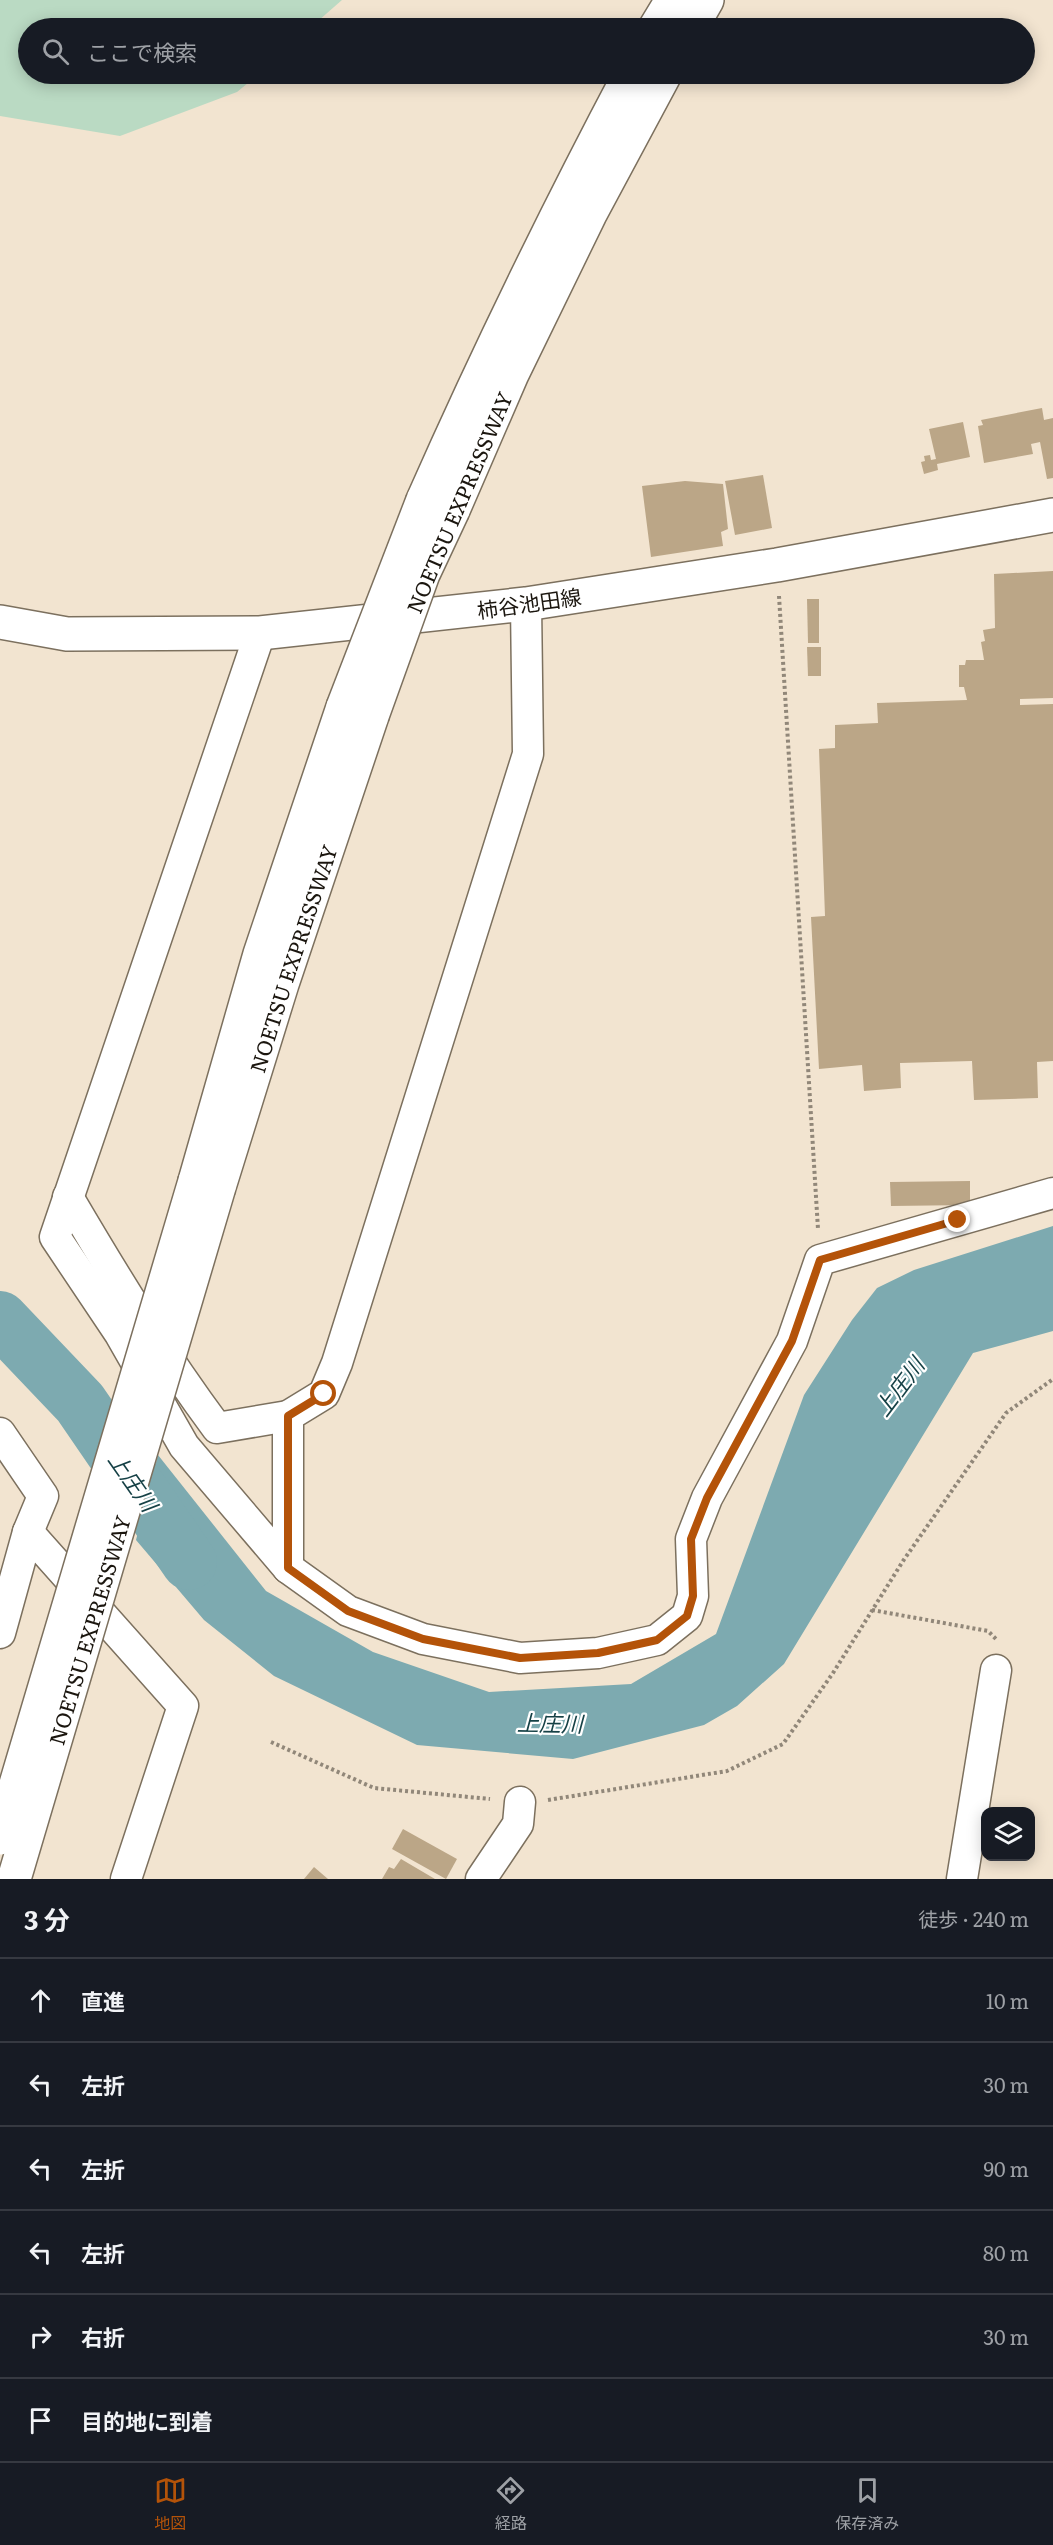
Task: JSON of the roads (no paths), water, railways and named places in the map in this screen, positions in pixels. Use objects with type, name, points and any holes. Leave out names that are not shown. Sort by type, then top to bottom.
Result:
[{"type":"main road","points":[[661,18],[672,0]]},
{"type":"main road","points":[[697,18],[707,0]]},
{"type":"main road","name":"NOETSU EXPRESSWAY","points":[[0,1839],[207,1184],[282,984],[357,712],[423,574],[438,505],[490,350],[562,202],[625,84]]},
{"type":"main road","name":"NOETSU EXPRESSWAY","points":[[438,505],[512,374],[590,214],[660,84]]},
{"type":"main road","name":"柿谷池田線","points":[[0,622],[67,634],[260,633],[526,604],[777,565],[1053,515]]},
{"type":"main road","name":"NOETSU EXPRESSWAY","points":[[14,1879],[207,1184]]},
{"type":"street","points":[[68,1197],[132,1306],[217,1428],[288,1416],[324,1394],[337,1363],[528,753],[526,604]]},
{"type":"street","points":[[260,633],[55,1237],[120,1334],[184,1446],[288,1568],[348,1611],[423,1639],[520,1658],[598,1653],[657,1640],[687,1616],[693,1596],[691,1539],[707,1498],[792,1341],[820,1260],[1053,1193]]},
{"type":"street","points":[[288,1416],[288,1568]]},
{"type":"street","points":[[0,1433],[43,1496],[28,1532],[0,1633]]},
{"type":"street","points":[[28,1532],[183,1707],[126,1879]]},
{"type":"street","points":[[962,1879],[996,1670]]},
{"type":"street","points":[[481,1879],[518,1824],[520,1802]]},
{"type":"water","points":[[1053,1226],[1053,1331],[973,1353],[784,1664],[737,1706],[704,1725],[573,1759],[417,1745],[274,1676],[204,1620],[136,1540],[158,1455],[266,1591],[373,1652],[489,1692],[631,1684],[716,1634],[804,1395],[852,1320],[877,1288],[914,1270]]},
{"type":"waterway","name":"上庄川","points":[[0,1319],[80,1403],[189,1562]]}]
